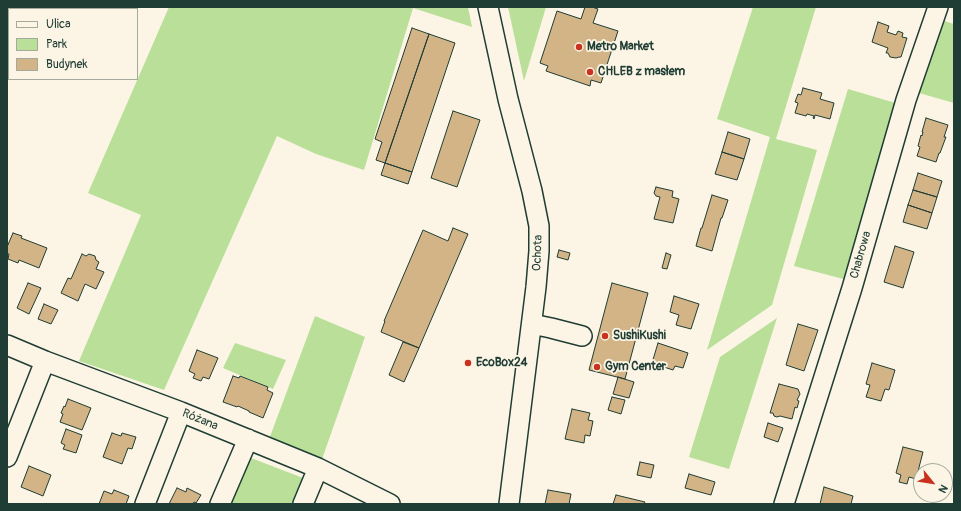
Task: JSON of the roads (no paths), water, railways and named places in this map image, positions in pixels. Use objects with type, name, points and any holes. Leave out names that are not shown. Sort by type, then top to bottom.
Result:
[{"type":"street","name":"Ochota","points":[[488,7],[508,99],[532,191],[539,226],[536,287],[509,504]]},
{"type":"street","name":"Chabrowa","points":[[784,504],[852,288],[906,100],[938,7]]},
{"type":"street","points":[[532,324],[582,336]]},
{"type":"street","name":"Różana","points":[[7,345],[180,412],[318,468],[390,504]]},
{"type":"street","points":[[7,457],[45,361]]},
{"type":"street","points":[[145,504],[180,412]]},
{"type":"street","points":[[220,504],[248,439]]},
{"type":"street","points":[[303,504],[318,468]]},
{"type":"place","name":"Metro Market","points":[[579,47]]},
{"type":"place","name":"CHLEB z masłem","points":[[590,72]]},
{"type":"place","name":"SushiKushi","points":[[605,336]]},
{"type":"place","name":"EcoBox24","points":[[468,363]]},
{"type":"place","name":"Gym Center","points":[[597,367]]}]
